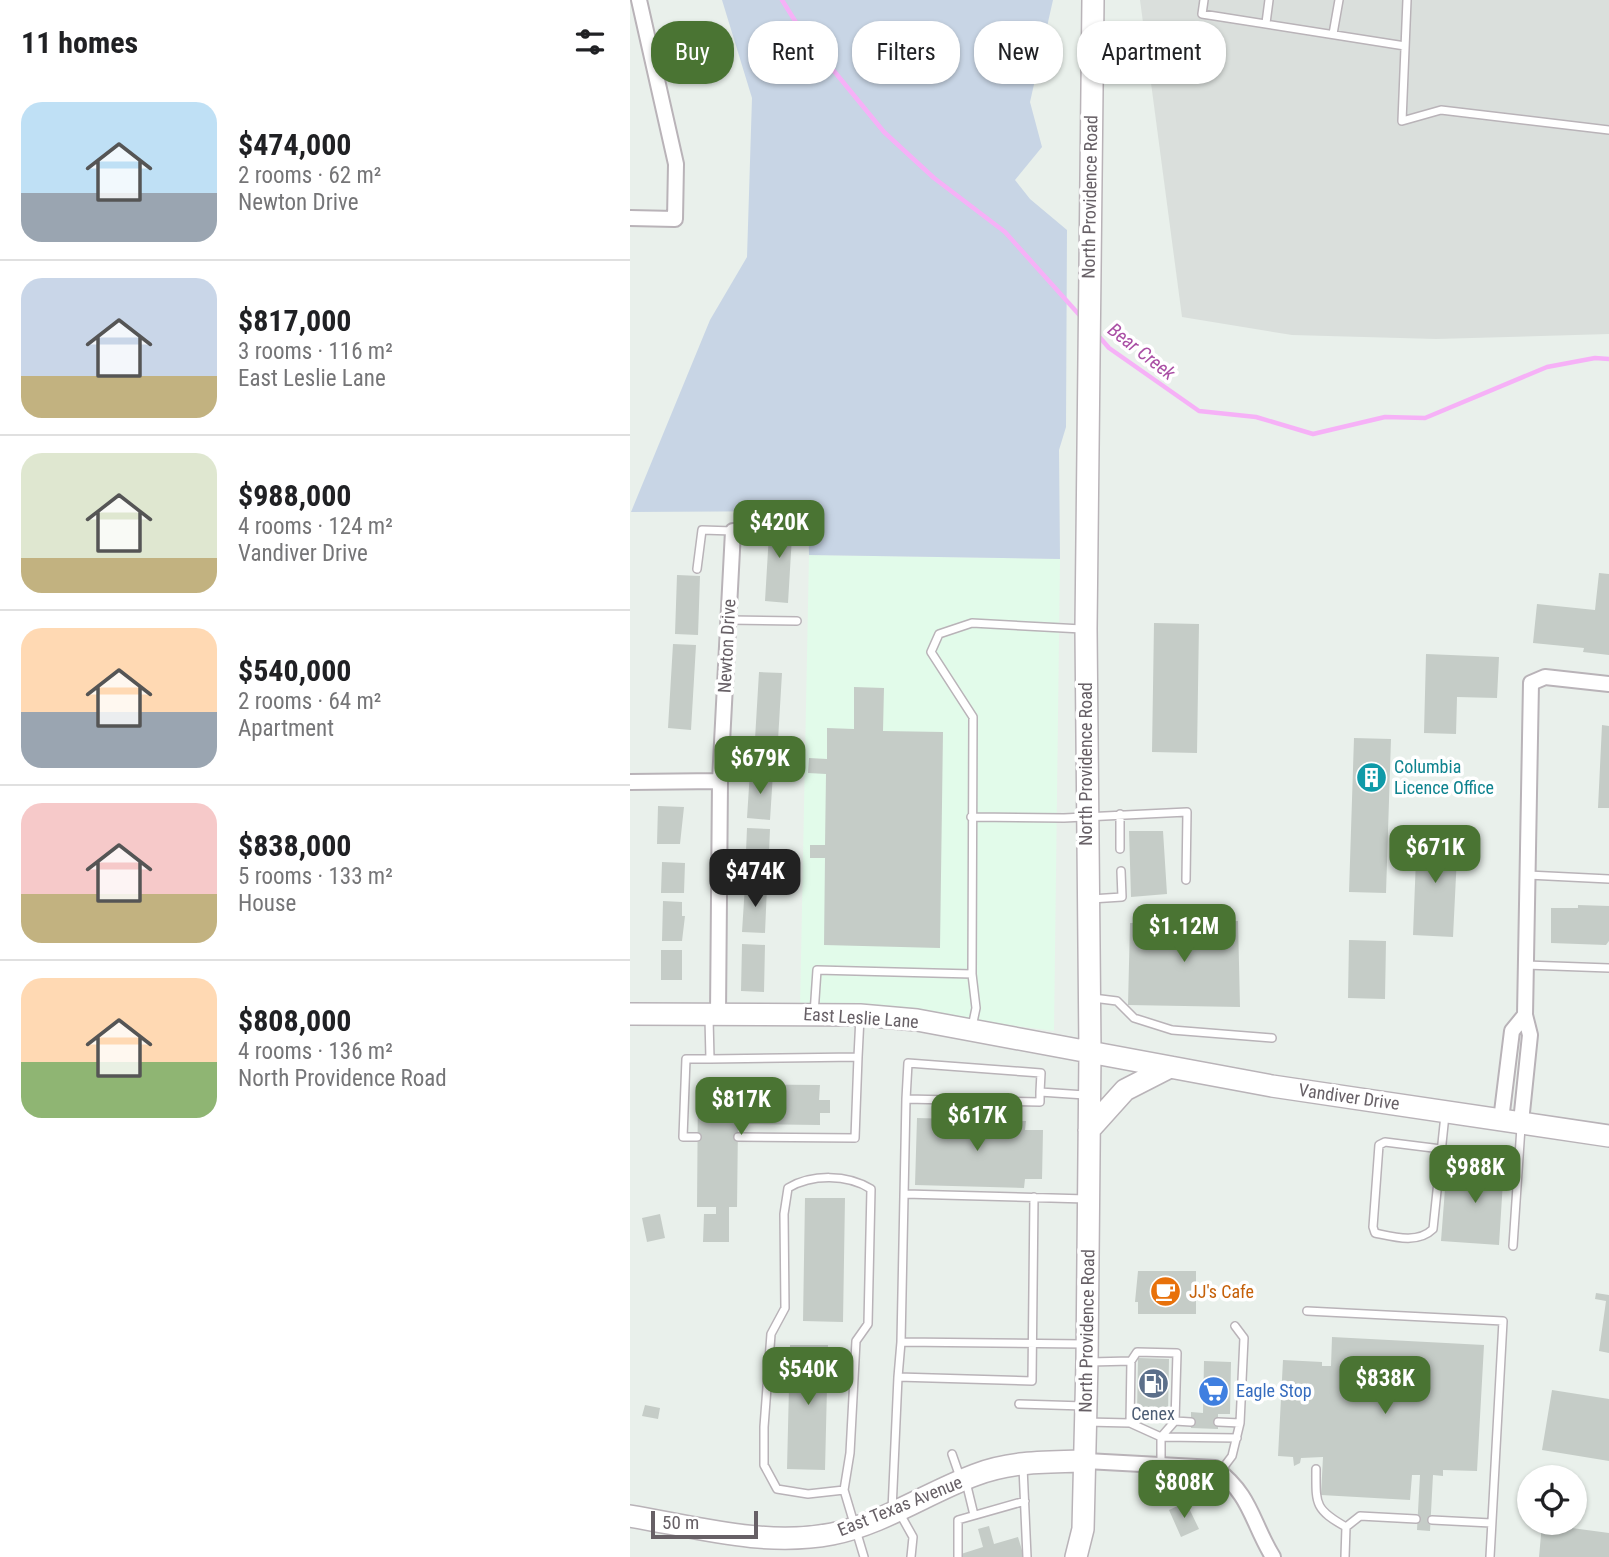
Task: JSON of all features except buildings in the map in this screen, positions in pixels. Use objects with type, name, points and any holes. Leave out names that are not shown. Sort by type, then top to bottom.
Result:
[{"type":"street","points":[[630,218],[675,219],[677,164],[639,0]]},
{"type":"street","name":"North Providence Road","points":[[1076,1557],[1083,1529],[1086,1461],[1090,1096],[1086,629],[1093,0]]},
{"type":"street","name":"Newton Drive","points":[[713,1013],[720,781],[733,531]]},
{"type":"street","points":[[1511,1121],[1530,1035],[1525,1014],[1531,683],[1545,677],[1609,684]]},
{"type":"street","points":[[630,782],[720,781]]},
{"type":"street","name":"East Leslie Lane","points":[[630,1014],[860,1015],[917,1020],[1090,1052]]},
{"type":"street","points":[[1511,1121],[1511,1031],[1525,1014]]},
{"type":"street","name":"Vandiver Drive","points":[[1090,1052],[1272,1086],[1609,1136]]},
{"type":"street","points":[[1089,1130],[1116,1098],[1170,1067]]},
{"type":"street","points":[[1086,1461],[1202,1466],[1220,1472],[1247,1500],[1272,1557]]},
{"type":"street","name":"East Texas Avenue","points":[[630,1516],[759,1538],[804,1538],[853,1528],[963,1480],[1023,1463],[1086,1461]]},
{"type":"street","name":"North Providence Road","points":[[1083,1529],[1089,1557]]},
{"type":"lane","points":[[1204,0],[1202,13],[1405,46]]},
{"type":"lane","points":[[1266,23],[1269,0]]},
{"type":"lane","points":[[1333,34],[1339,0]]},
{"type":"lane","points":[[1406,0],[1402,121],[1441,110],[1609,130]]},
{"type":"lane","points":[[697,569],[702,530],[733,531]]},
{"type":"lane","points":[[729,620],[797,621]]},
{"type":"lane","points":[[972,1031],[976,1008],[972,974],[973,717],[931,652],[939,634],[972,623],[1086,629]]},
{"type":"lane","points":[[971,817],[1187,812],[1186,880]]},
{"type":"lane","points":[[1120,814],[1120,849]]},
{"type":"lane","points":[[1087,899],[1122,897],[1121,871]]},
{"type":"lane","points":[[1528,875],[1609,879]]},
{"type":"lane","points":[[1526,965],[1609,968]]},
{"type":"lane","points":[[814,1014],[817,970],[972,974]]},
{"type":"lane","points":[[1088,997],[1117,1001],[1134,1018],[1172,1030],[1272,1038]]},
{"type":"lane","points":[[710,1059],[713,1013]]},
{"type":"lane","points":[[738,1138],[855,1138],[860,1015]]},
{"type":"lane","points":[[697,1137],[683,1137],[686,1059],[858,1057]]},
{"type":"lane","points":[[906,1099],[1040,1102],[1041,1073],[908,1063],[906,1099],[901,1342],[895,1510],[913,1537],[911,1557]]},
{"type":"lane","points":[[1040,1093],[1090,1096]]},
{"type":"lane","points":[[1441,1149],[1385,1142],[1379,1145],[1373,1227],[1375,1233],[1401,1239],[1426,1236],[1433,1229],[1445,1111]]},
{"type":"lane","points":[[1511,1121],[1513,1246]]},
{"type":"lane","points":[[844,1490],[808,1494],[777,1489],[764,1465],[771,1334],[785,1308],[784,1214],[788,1188],[806,1178],[858,1180],[871,1189],[868,1324],[856,1341],[850,1453],[844,1490],[853,1528],[864,1557]]},
{"type":"lane","points":[[905,1194],[1088,1199]]},
{"type":"lane","points":[[898,1377],[1031,1381],[1034,1197]]},
{"type":"lane","points":[[1307,1311],[1503,1321],[1490,1557]]},
{"type":"lane","points":[[1220,1472],[1232,1456],[1240,1423],[1244,1338],[1235,1326]]},
{"type":"lane","points":[[901,1342],[1031,1344],[1131,1362]]},
{"type":"lane","points":[[1130,1423],[1135,1374],[1131,1362],[1137,1352],[1177,1353],[1172,1396],[1175,1421],[1161,1437],[1161,1464]]},
{"type":"lane","points":[[1019,1404],[1130,1423],[1161,1437],[1237,1438]]},
{"type":"lane","points":[[1175,1421],[1191,1422]]},
{"type":"lane","points":[[1218,1422],[1240,1423]]},
{"type":"lane","points":[[952,1454],[974,1515]]},
{"type":"lane","points":[[1023,1463],[1027,1557]]},
{"type":"lane","points":[[1316,1469],[1316,1502],[1324,1515],[1346,1527]]},
{"type":"lane","points":[[958,1557],[958,1520],[1025,1501]]},
{"type":"lane","points":[[1345,1557],[1346,1527],[1360,1516],[1416,1519]]},
{"type":"lane","points":[[1432,1520],[1491,1522]]},
{"type":"shaded area","points":[[722,0],[1053,0],[1048,21],[974,21],[974,84],[1034,84],[1030,102],[1042,147],[1015,180],[1030,199],[1067,230],[1066,427],[1059,450],[1060,559],[809,555],[808,511],[631,512],[710,320],[747,257],[752,98],[734,39],[734,21],[728,21]]},
{"type":"shaded area","points":[[1140,0],[1609,0],[1609,334],[1436,339],[1292,335],[1182,317],[1151,84],[1226,84],[1226,21],[1143,21]]},
{"type":"shaded area","points":[[809,555],[1060,559],[1054,1031],[925,1014],[800,1008]]},
{"type":"waterway","name":"Bear Creek","points":[[782,0],[802,32],[884,132],[934,178],[1005,232],[1083,319]]},
{"type":"waterway","name":"Bear Creek","points":[[1096,333],[1109,348],[1199,411],[1256,417],[1313,434],[1385,417],[1425,418],[1547,367],[1595,358],[1609,359]]},
{"type":"place","name":"Columbia Licence Office","points":[[1371,777]]},
{"type":"place","name":"JJ's Cafe","points":[[1166,1292]]},
{"type":"place","name":"Cenex","points":[[1153,1384]]},
{"type":"place","name":"Eagle Stop","points":[[1213,1391]]}]
